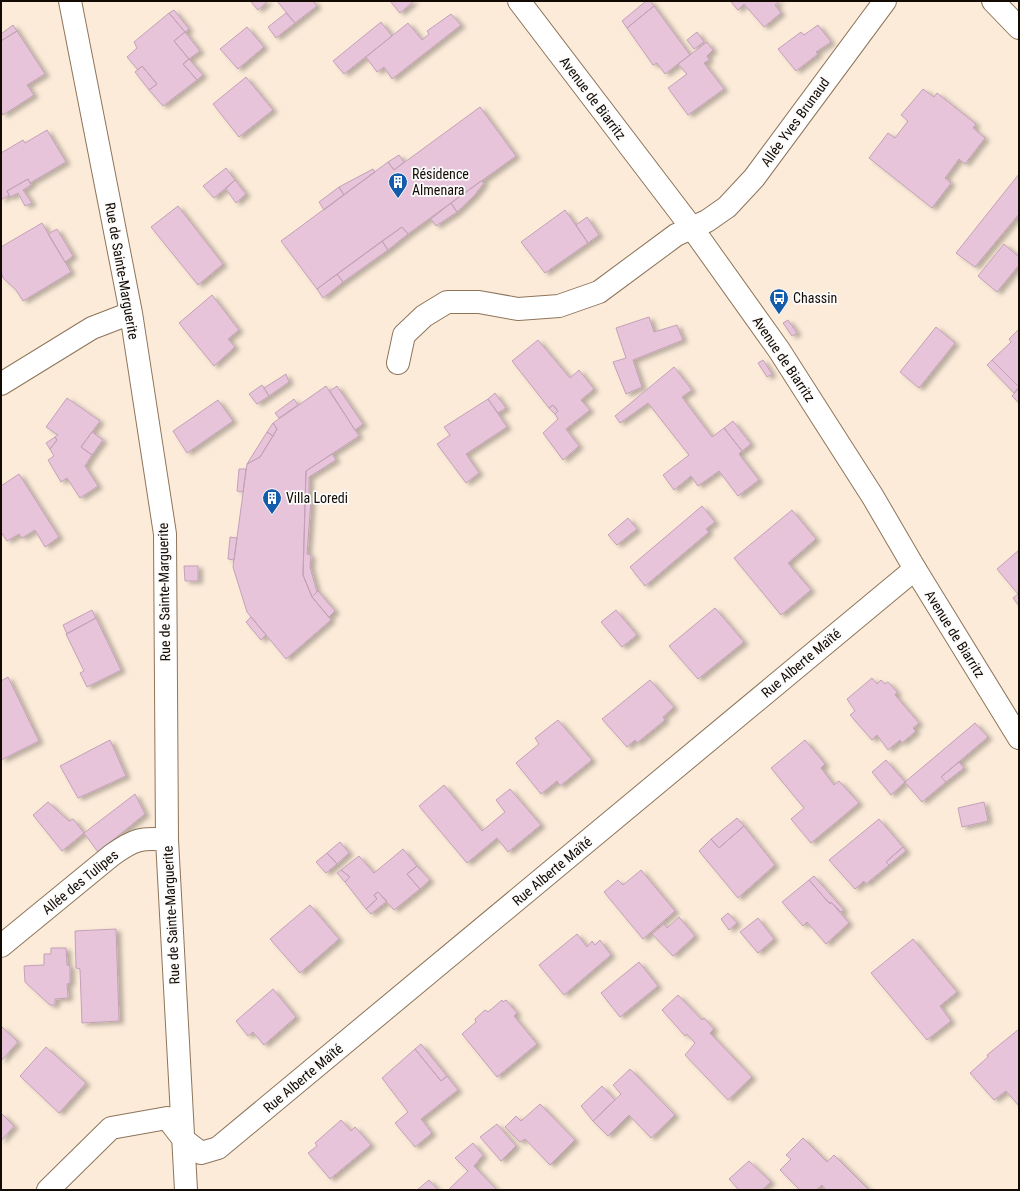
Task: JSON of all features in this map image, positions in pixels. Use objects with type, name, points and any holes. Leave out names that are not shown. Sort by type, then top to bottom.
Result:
[{"type":"street","name":"Rue de Sainte-Marguerite","points":[[70,1],[131,313],[165,534],[167,840],[186,1190]]},
{"type":"street","name":"Avenue de Biarritz","points":[[519,1],[692,228],[779,350],[873,497],[915,569],[1019,738]]},
{"type":"street","name":"Allée Yves Brunaud","points":[[398,363],[404,335],[424,316],[447,302],[479,302],[518,308],[559,306],[599,292],[676,235],[707,221],[727,207],[754,178],[885,1]]},
{"type":"street","points":[[993,1],[1019,28]]},
{"type":"street","points":[[1,384],[92,328],[131,313]]},
{"type":"street","name":"Rue Alberte Maïté","points":[[184,1140],[201,1153],[218,1148],[915,569]]},
{"type":"street","name":"Allée des Tulipes","points":[[1,946],[130,842],[153,839],[167,840]]},
{"type":"street","points":[[48,1190],[111,1128],[167,1118],[184,1140]]},
{"type":"building","points":[[250,1],[268,1],[258,10]]},
{"type":"building","points":[[277,1],[313,1],[317,6],[295,23]]},
{"type":"building","points":[[390,1],[414,1],[400,13]]},
{"type":"building","points":[[646,1],[650,1],[654,6],[627,28],[622,21]]},
{"type":"building","points":[[730,1],[780,1],[775,5],[781,13],[764,27],[744,4],[738,10]]},
{"type":"building","points":[[654,6],[690,55],[665,74],[657,63],[653,65],[627,28]]},
{"type":"building","points":[[174,10],[189,29],[185,32],[169,13]]},
{"type":"building","points":[[169,13],[185,32],[174,41],[189,59],[183,64],[197,80],[163,106],[149,90],[157,84],[142,66],[138,70],[127,57],[137,48],[134,42]]},
{"type":"building","points":[[286,13],[295,23],[276,38],[268,27]]},
{"type":"building","points":[[451,14],[461,25],[392,79],[384,67],[377,72],[366,57],[408,23],[422,40],[429,34],[427,31]]},
{"type":"building","points":[[381,22],[392,36],[344,74],[333,61]]},
{"type":"building","points":[[13,25],[17,31],[1,41],[1,34]]},
{"type":"building","points":[[818,25],[831,42],[816,52],[818,54],[796,71],[778,49],[801,32],[804,35]]},
{"type":"building","points":[[247,27],[264,47],[238,69],[220,49]]},
{"type":"building","points":[[17,31],[45,74],[27,85],[34,95],[3,115],[1,111],[1,41]]},
{"type":"building","points":[[185,32],[200,51],[189,59],[174,41]]},
{"type":"building","points":[[697,32],[704,42],[694,49],[687,40]]},
{"type":"building","points":[[707,42],[713,50],[707,56],[709,60],[704,63],[724,89],[688,115],[668,88],[687,74],[678,64]]},
{"type":"building","points":[[189,59],[203,75],[197,80],[183,64]]},
{"type":"building","points":[[142,66],[157,84],[149,90],[135,72]]},
{"type":"building","points":[[246,77],[273,110],[239,137],[213,104]]},
{"type":"building","points":[[923,89],[934,97],[937,93],[976,124],[973,128],[985,138],[965,164],[959,159],[945,178],[951,183],[932,208],[869,158],[888,133],[895,138],[908,121],[901,115]]},
{"type":"building","name":"Résidence Almenara","points":[[480,107],[516,156],[408,234],[402,227],[317,289],[281,241],[388,162],[394,170]]},
{"type":"building","points":[[47,130],[66,162],[30,183],[28,179],[7,191],[9,195],[1,200],[1,153],[23,140],[25,143]]},
{"type":"building","points":[[399,155],[404,162],[394,170],[388,162]]},
{"type":"building","points":[[226,168],[235,180],[214,198],[203,186]]},
{"type":"building","points":[[373,169],[375,172],[344,195],[339,187]]},
{"type":"building","points":[[1019,174],[1019,214],[975,267],[956,253]]},
{"type":"building","points":[[28,179],[31,185],[23,190],[32,203],[25,206],[18,193],[10,197],[7,191]]},
{"type":"building","points":[[235,180],[246,194],[236,203],[226,189]]},
{"type":"building","points":[[481,181],[484,183],[474,196],[457,212],[451,203]]},
{"type":"building","points":[[339,187],[344,195],[324,210],[319,202]]},
{"type":"building","points":[[451,203],[457,212],[436,226],[431,219]]},
{"type":"building","points":[[178,206],[223,264],[198,285],[151,227]]},
{"type":"building","points":[[565,210],[588,243],[545,273],[521,242]]},
{"type":"building","points":[[587,217],[599,235],[588,243],[576,225]]},
{"type":"building","points":[[42,223],[71,272],[23,301],[16,290],[3,278],[1,271],[1,247]]},
{"type":"building","points":[[402,227],[408,234],[388,250],[382,241]]},
{"type":"building","points":[[57,229],[73,256],[65,262],[48,234]]},
{"type":"building","points":[[382,241],[388,250],[343,282],[337,274]]},
{"type":"building","points":[[1004,244],[1019,257],[1019,265],[997,292],[978,276]]},
{"type":"building","points":[[337,274],[343,282],[323,298],[317,289]]},
{"type":"building","points":[[212,295],[239,330],[228,339],[235,347],[214,366],[179,323]]},
{"type":"building","points":[[649,317],[654,332],[677,325],[683,340],[633,360],[642,387],[626,394],[613,362],[626,358],[616,328]]},
{"type":"building","points":[[788,320],[797,333],[792,336],[783,323]]},
{"type":"building","points":[[936,327],[955,343],[919,388],[900,372]]},
{"type":"building","points":[[1019,329],[1019,387],[992,360],[1011,342],[1009,339]]},
{"type":"building","points":[[538,340],[570,378],[579,370],[594,389],[581,400],[590,410],[566,429],[579,446],[563,460],[543,433],[558,419],[555,414],[558,411],[553,405],[549,408],[512,361]]},
{"type":"building","points":[[763,360],[772,374],[767,377],[758,363]]},
{"type":"building","points":[[992,360],[1019,387],[1014,393],[987,365]]},
{"type":"building","points":[[674,367],[692,390],[682,397],[712,437],[724,428],[742,451],[739,454],[759,480],[738,496],[719,471],[698,486],[691,476],[674,490],[663,475],[689,455],[648,403],[620,423],[615,416]]},
{"type":"building","points":[[286,374],[289,382],[269,396],[264,388]]},
{"type":"building","points":[[262,385],[269,396],[257,404],[249,394]]},
{"type":"building","name":"Villa Loredi","points":[[326,386],[359,436],[306,471],[303,575],[312,597],[331,620],[286,659],[247,612],[233,567],[247,464],[260,457],[277,429],[273,423]]},
{"type":"building","points":[[337,386],[363,424],[355,430],[330,391]]},
{"type":"building","points":[[1019,388],[1019,403],[1012,396]]},
{"type":"building","points":[[495,393],[506,408],[498,413],[488,399]]},
{"type":"building","points":[[67,398],[100,421],[81,447],[92,455],[85,466],[98,486],[80,498],[67,478],[61,482],[48,460],[54,456],[50,449],[57,440],[55,437],[58,435],[46,427]]},
{"type":"building","points":[[294,399],[298,405],[279,418],[275,413]]},
{"type":"building","points":[[488,399],[507,427],[466,454],[479,473],[466,483],[437,444],[450,435],[444,427]]},
{"type":"building","points":[[218,400],[233,421],[187,453],[173,431]]},
{"type":"building","points":[[553,405],[558,411],[555,414],[549,408]]},
{"type":"building","points":[[733,421],[751,444],[742,451],[724,428]]},
{"type":"building","points":[[273,423],[277,429],[273,436],[267,432]]},
{"type":"building","points":[[92,432],[103,440],[92,455],[81,447]]},
{"type":"building","points":[[267,432],[273,436],[260,457],[247,464]]},
{"type":"building","points":[[55,437],[57,440],[50,449],[46,443]]},
{"type":"building","points":[[332,454],[336,460],[309,477],[309,498],[311,499],[307,554],[311,555],[310,567],[317,592],[312,597],[303,575],[306,471]]},
{"type":"building","points":[[239,469],[246,469],[243,492],[237,491]]},
{"type":"building","points":[[19,474],[59,537],[45,547],[35,530],[22,538],[19,534],[7,541],[1,532],[1,486]]},
{"type":"building","points":[[702,506],[715,522],[706,529],[709,532],[645,586],[630,567]]},
{"type":"building","points":[[792,510],[816,539],[788,563],[811,590],[781,615],[734,558]]},
{"type":"building","points":[[628,518],[637,529],[617,545],[608,535]]},
{"type":"building","points":[[230,537],[237,538],[234,560],[228,559]]},
{"type":"building","points":[[1019,550],[1019,606],[1013,598],[1018,594],[997,569]]},
{"type":"building","points":[[184,566],[198,566],[198,581],[185,581]]},
{"type":"building","points":[[318,591],[335,611],[329,617],[312,597]]},
{"type":"building","points":[[715,608],[744,642],[698,679],[669,646]]},
{"type":"building","points":[[92,610],[96,618],[67,634],[63,625]]},
{"type":"building","points":[[616,610],[637,635],[622,647],[601,622]]},
{"type":"building","points":[[251,617],[266,635],[261,640],[246,622]]},
{"type":"building","points":[[96,618],[121,670],[87,687],[80,673],[84,671],[66,634]]},
{"type":"building","points":[[8,677],[39,741],[1,760],[1,681]]},
{"type":"building","points":[[872,678],[877,684],[881,680],[885,684],[888,682],[897,692],[895,695],[919,723],[913,728],[916,731],[902,743],[900,740],[888,750],[877,735],[872,740],[850,715],[855,711],[847,699]]},
{"type":"building","points":[[650,680],[674,707],[663,717],[665,720],[637,743],[635,740],[627,747],[602,719]]},
{"type":"building","points":[[558,720],[592,760],[560,786],[557,781],[541,794],[516,763],[539,744],[535,738]]},
{"type":"building","points":[[975,723],[988,737],[941,777],[946,782],[922,802],[905,782]]},
{"type":"building","points":[[110,740],[126,776],[78,798],[60,766]]},
{"type":"building","points":[[805,740],[825,764],[821,768],[834,785],[839,781],[859,803],[811,843],[791,819],[804,808],[771,768]]},
{"type":"building","points":[[886,760],[905,782],[891,795],[872,772]]},
{"type":"building","points":[[959,762],[964,768],[946,782],[941,777]]},
{"type":"building","points":[[444,785],[482,831],[505,812],[496,800],[510,789],[541,825],[508,852],[497,838],[467,863],[419,806]]},
{"type":"building","points":[[135,794],[145,814],[98,852],[84,833]]},
{"type":"building","points":[[48,802],[69,821],[73,819],[84,833],[62,851],[33,815]]},
{"type":"building","points":[[984,802],[988,821],[962,827],[958,808]]},
{"type":"building","points":[[737,818],[744,826],[719,848],[711,839]]},
{"type":"building","points":[[879,819],[903,847],[886,862],[889,865],[866,884],[864,881],[855,889],[829,860]]},
{"type":"building","points":[[744,826],[775,865],[738,898],[699,851],[711,839],[719,848]]},
{"type":"building","points":[[340,842],[349,853],[337,864],[327,853]]},
{"type":"building","points":[[903,847],[906,851],[889,865],[886,862]]},
{"type":"building","points":[[403,849],[417,866],[407,874],[420,889],[394,910],[378,892],[374,895],[377,899],[366,909],[345,882],[350,877],[341,870],[359,856],[374,873]]},
{"type":"building","points":[[327,853],[337,864],[326,873],[316,862]]},
{"type":"building","points":[[417,866],[430,880],[420,889],[407,874]]},
{"type":"building","points":[[341,870],[350,877],[345,882],[337,873]]},
{"type":"building","points":[[641,870],[675,911],[643,939],[604,892],[618,880],[623,885]]},
{"type":"building","points":[[814,876],[844,910],[841,912],[831,902],[830,904],[809,880]]},
{"type":"building","points":[[809,880],[849,923],[826,944],[807,922],[803,926],[782,902]]},
{"type":"building","points":[[378,892],[387,901],[371,914],[366,909],[377,899],[374,895]]},
{"type":"building","points":[[310,905],[339,939],[300,973],[270,939]]},
{"type":"building","points":[[728,913],[737,923],[729,930],[721,919]]},
{"type":"building","points":[[679,917],[695,936],[673,956],[652,934],[664,924],[667,928]]},
{"type":"building","points":[[758,918],[774,939],[758,953],[740,932]]},
{"type":"building","points":[[116,929],[119,1021],[82,1023],[80,969],[76,968],[75,931]]},
{"type":"building","points":[[577,934],[587,947],[592,941],[595,945],[600,940],[611,955],[564,995],[539,965]]},
{"type":"building","points":[[913,939],[957,992],[940,1006],[951,1021],[927,1040],[871,973]]},
{"type":"building","points":[[51,948],[66,948],[67,965],[70,966],[70,983],[67,984],[68,998],[55,999],[55,1005],[50,1005],[25,982],[24,966],[44,965],[44,954],[51,954]]},
{"type":"building","points":[[639,962],[658,986],[620,1017],[601,993]]},
{"type":"building","points":[[273,989],[296,1017],[264,1045],[253,1032],[248,1036],[236,1021]]},
{"type":"building","points":[[678,995],[702,1020],[704,1018],[714,1029],[710,1033],[752,1077],[728,1100],[685,1055],[695,1043],[687,1034],[685,1036],[662,1010]]},
{"type":"building","points":[[502,1000],[503,1002],[506,1000],[517,1013],[514,1016],[537,1044],[497,1077],[462,1034],[476,1022],[475,1019],[485,1010],[488,1012]]},
{"type":"building","points":[[1,1026],[18,1042],[1,1061]]},
{"type":"building","points":[[1019,1029],[1019,1106],[1006,1091],[994,1100],[970,1073],[988,1057],[987,1055]]},
{"type":"building","points":[[421,1044],[447,1076],[441,1081],[415,1049]]},
{"type":"building","points":[[46,1047],[86,1083],[59,1113],[20,1076]]},
{"type":"building","points":[[415,1049],[441,1081],[447,1076],[458,1090],[421,1119],[432,1133],[415,1147],[395,1123],[408,1112],[382,1078]]},
{"type":"building","points":[[630,1069],[675,1115],[651,1138],[629,1115],[608,1136],[593,1121],[621,1094],[613,1085]]},
{"type":"building","points":[[602,1086],[615,1100],[593,1121],[581,1106]]},
{"type":"building","points":[[540,1104],[575,1140],[550,1165],[525,1139],[520,1142],[505,1127],[516,1116],[521,1121]]},
{"type":"building","points":[[1,1113],[14,1126],[1,1141]]},
{"type":"building","points":[[341,1120],[351,1131],[355,1127],[371,1145],[330,1179],[308,1153],[317,1146],[315,1143]]},
{"type":"building","points":[[497,1124],[516,1146],[501,1161],[480,1137]]},
{"type":"building","points":[[803,1138],[827,1162],[834,1155],[869,1190],[826,1190],[822,1185],[816,1190],[800,1190],[780,1170],[791,1159],[786,1155]]},
{"type":"building","points":[[473,1143],[483,1155],[474,1166],[497,1190],[448,1190],[468,1171],[455,1158]]},
{"type":"building","points":[[749,1161],[771,1182],[762,1190],[739,1190],[729,1179]]},
{"type":"building","points":[[429,1180],[438,1190],[417,1190]]},
{"type":"place","name":"Résidence Almenara","points":[[398,199]]},
{"type":"place","name":"Chassin","points":[[779,315]]},
{"type":"place","name":"Villa Loredi","points":[[272,515]]}]
